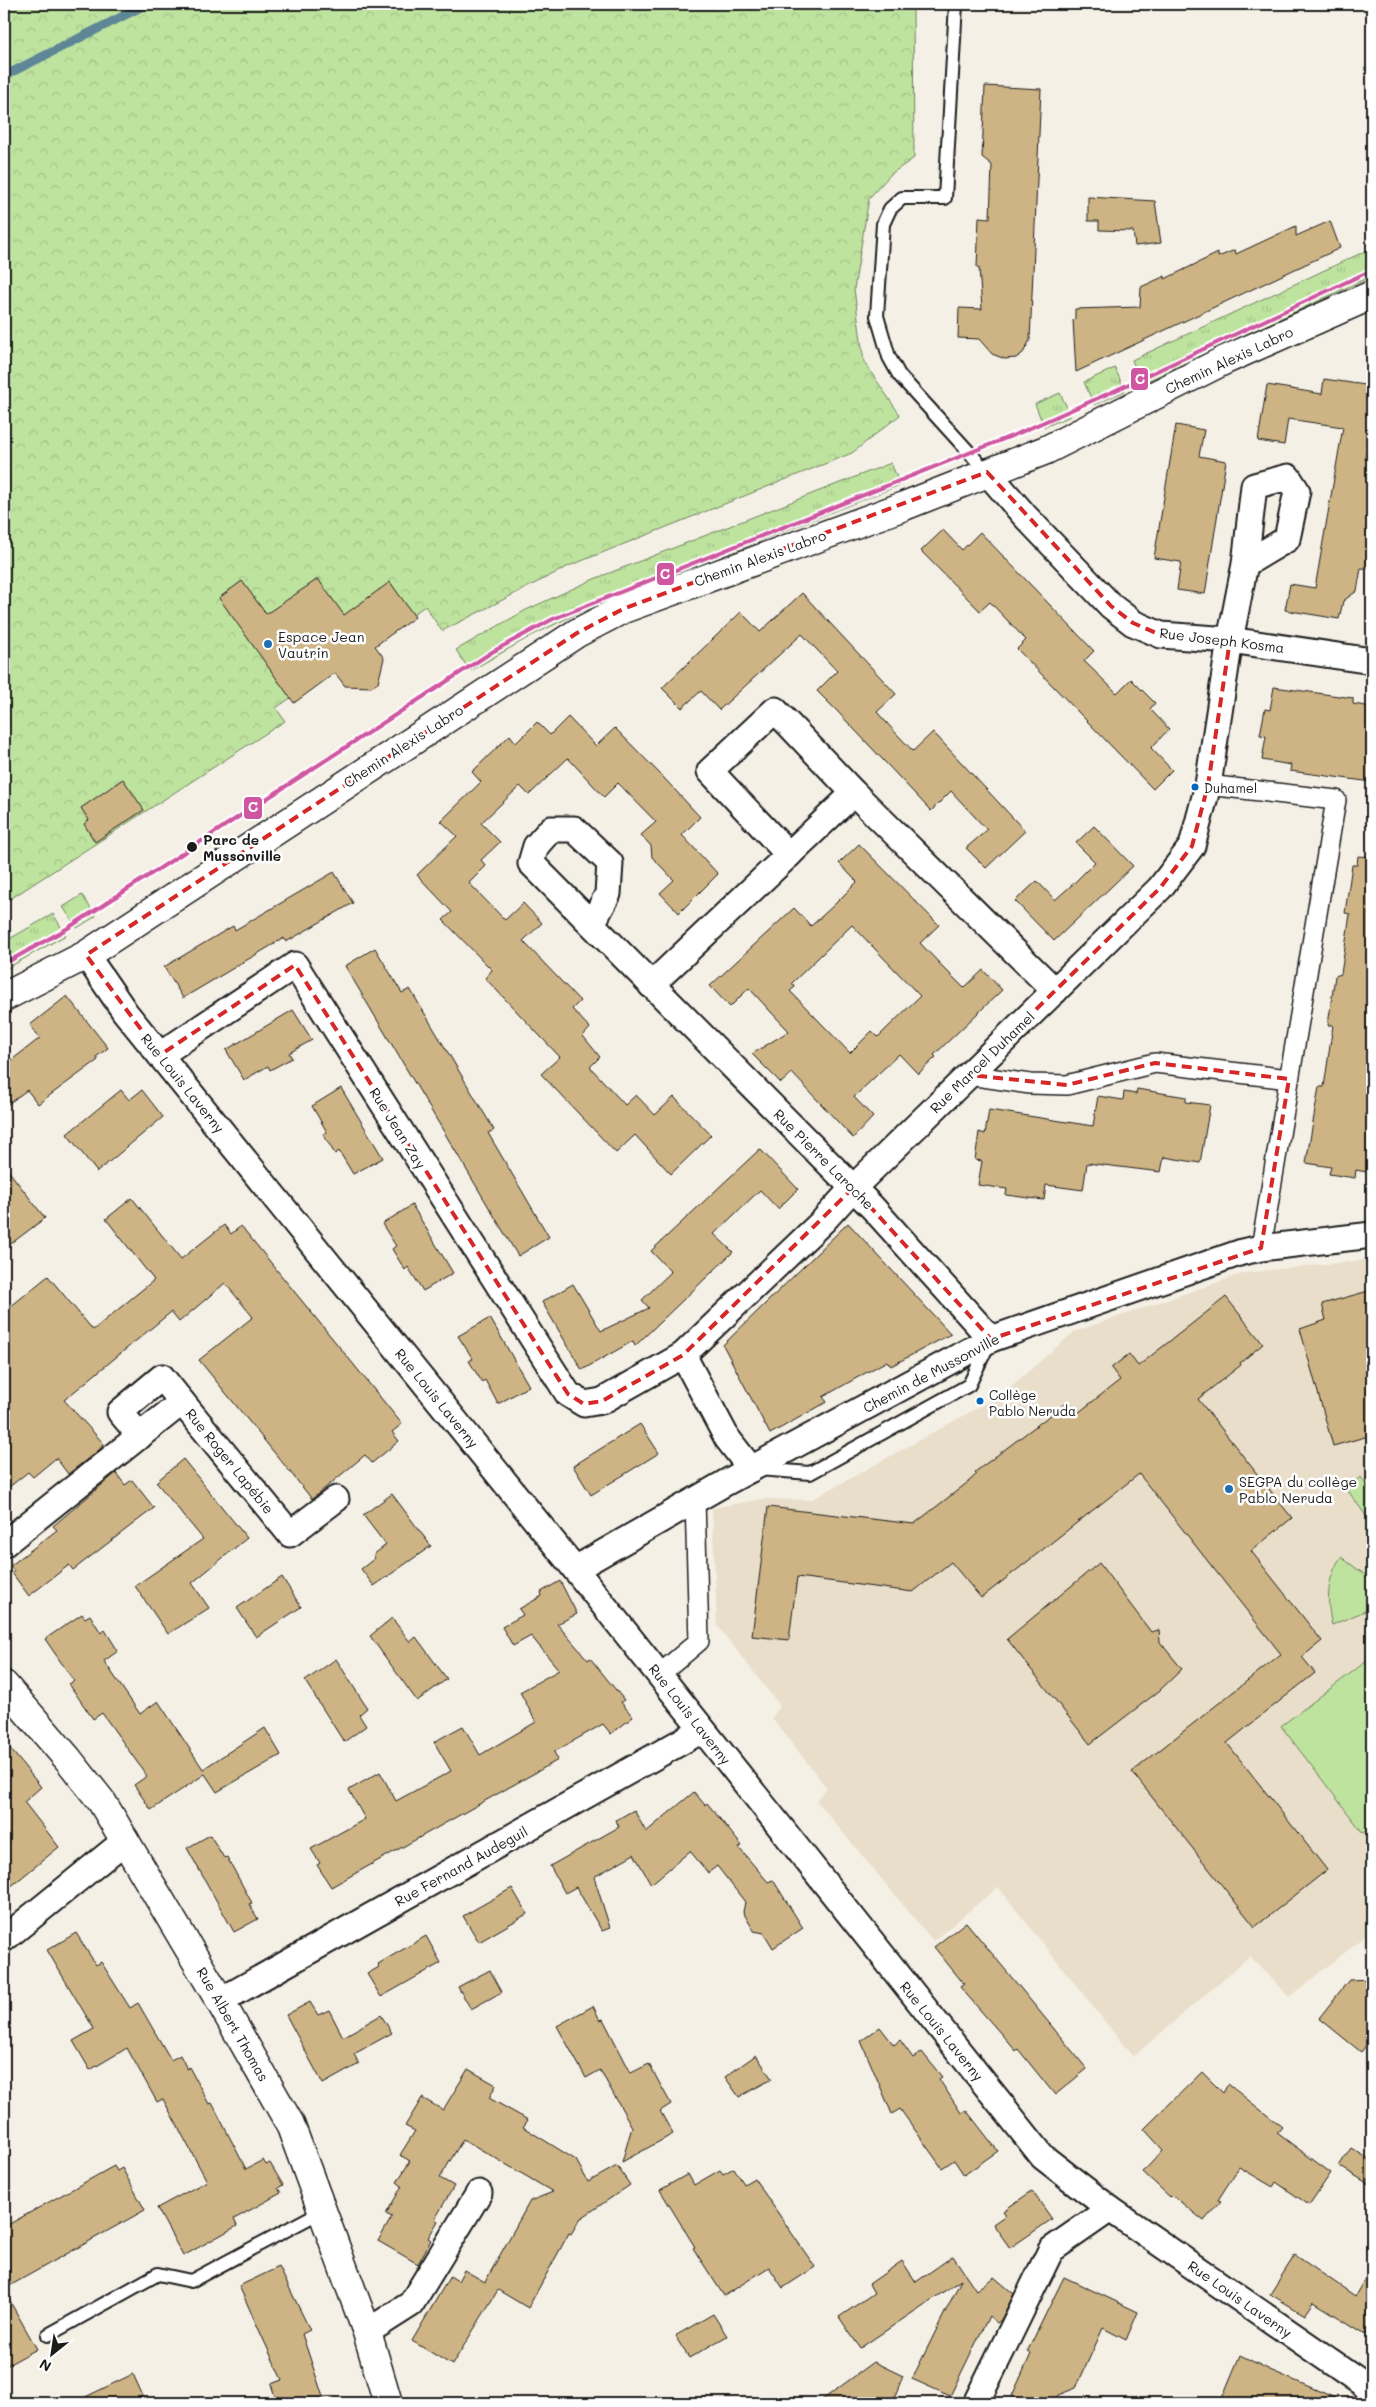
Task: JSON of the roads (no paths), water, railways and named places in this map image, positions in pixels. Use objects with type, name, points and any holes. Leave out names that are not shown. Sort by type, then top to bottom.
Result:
[{"type":"street","name":"Chemin Alexis Labro","points":[[4,997],[86,955],[577,633],[623,610],[904,506],[1046,450],[1225,360],[1372,295]]},
{"type":"street","name":"Rue Joseph Kosma","points":[[987,472],[1025,516],[1111,606],[1133,623],[1162,635],[1230,640],[1372,660]]},
{"type":"street","name":"Rue Marcel Duhamel","points":[[602,1401],[683,1355],[823,1221],[853,1188],[1160,888],[1192,846],[1208,785],[1230,640],[1245,564]]},
{"type":"street","points":[[789,855],[710,771],[776,710],[854,794],[1055,991]]},
{"type":"street","points":[[1208,785],[1336,800],[1261,1248]]},
{"type":"street","points":[[651,985],[854,794]]},
{"type":"street","name":"Rue Pierre Laroche","points":[[592,924],[853,1188],[992,1338]]},
{"type":"street","name":"Rue Louis Laverny","points":[[86,955],[125,1012],[575,1569],[1043,2157],[1110,2209],[1372,2390]]},
{"type":"street","name":"Rue Jean Zay","points":[[160,1055],[295,965],[568,1394],[584,1404],[602,1401]]},
{"type":"street","points":[[969,1074],[1030,1084],[1067,1085],[1155,1063],[1289,1079]]},
{"type":"street","name":"Chemin de Mussonville","points":[[575,1569],[751,1468],[992,1338],[1242,1252],[1261,1248],[1372,1235]]},
{"type":"street","points":[[683,1355],[727,1438],[751,1468]]},
{"type":"street","name":"Rue Roger Lapébie","points":[[4,1544],[182,1402],[290,1534],[336,1499]]},
{"type":"street","points":[[659,1674],[699,1641],[695,1500]]},
{"type":"street","name":"Rue Albert Thomas","points":[[4,1684],[102,1802],[126,1840],[290,2124],[367,2332],[388,2403]]},
{"type":"street","name":"Rue Fernand Audeguil","points":[[220,2001],[702,1730]]},
{"type":"street","points":[[4,1938],[126,1840]]},
{"type":"street","points":[[367,2332],[411,2304],[479,2193]]},
{"type":"street","points":[[976,2403],[1050,2250],[1110,2209]]},
{"type":"lane","points":[[956,4],[945,198],[902,198],[890,208],[884,224],[877,316],[889,357],[899,375],[987,472]]},
{"type":"lane","points":[[48,2335],[158,2274],[191,2281],[322,2211]]},
{"type":"waterway","points":[[4,76],[147,4]]},
{"type":"place","name":"Espace Jean Vautrin","points":[[268,644]]},
{"type":"place","name":"Duhamel","points":[[1195,787]]},
{"type":"place","name":"Parc de Mussonville","points":[[192,847]]},
{"type":"place","name":"Collège Pablo Neruda","points":[[980,1401]]},
{"type":"place","name":"SEGPA du collège Pablo Neruda","points":[[1229,1489]]}]
